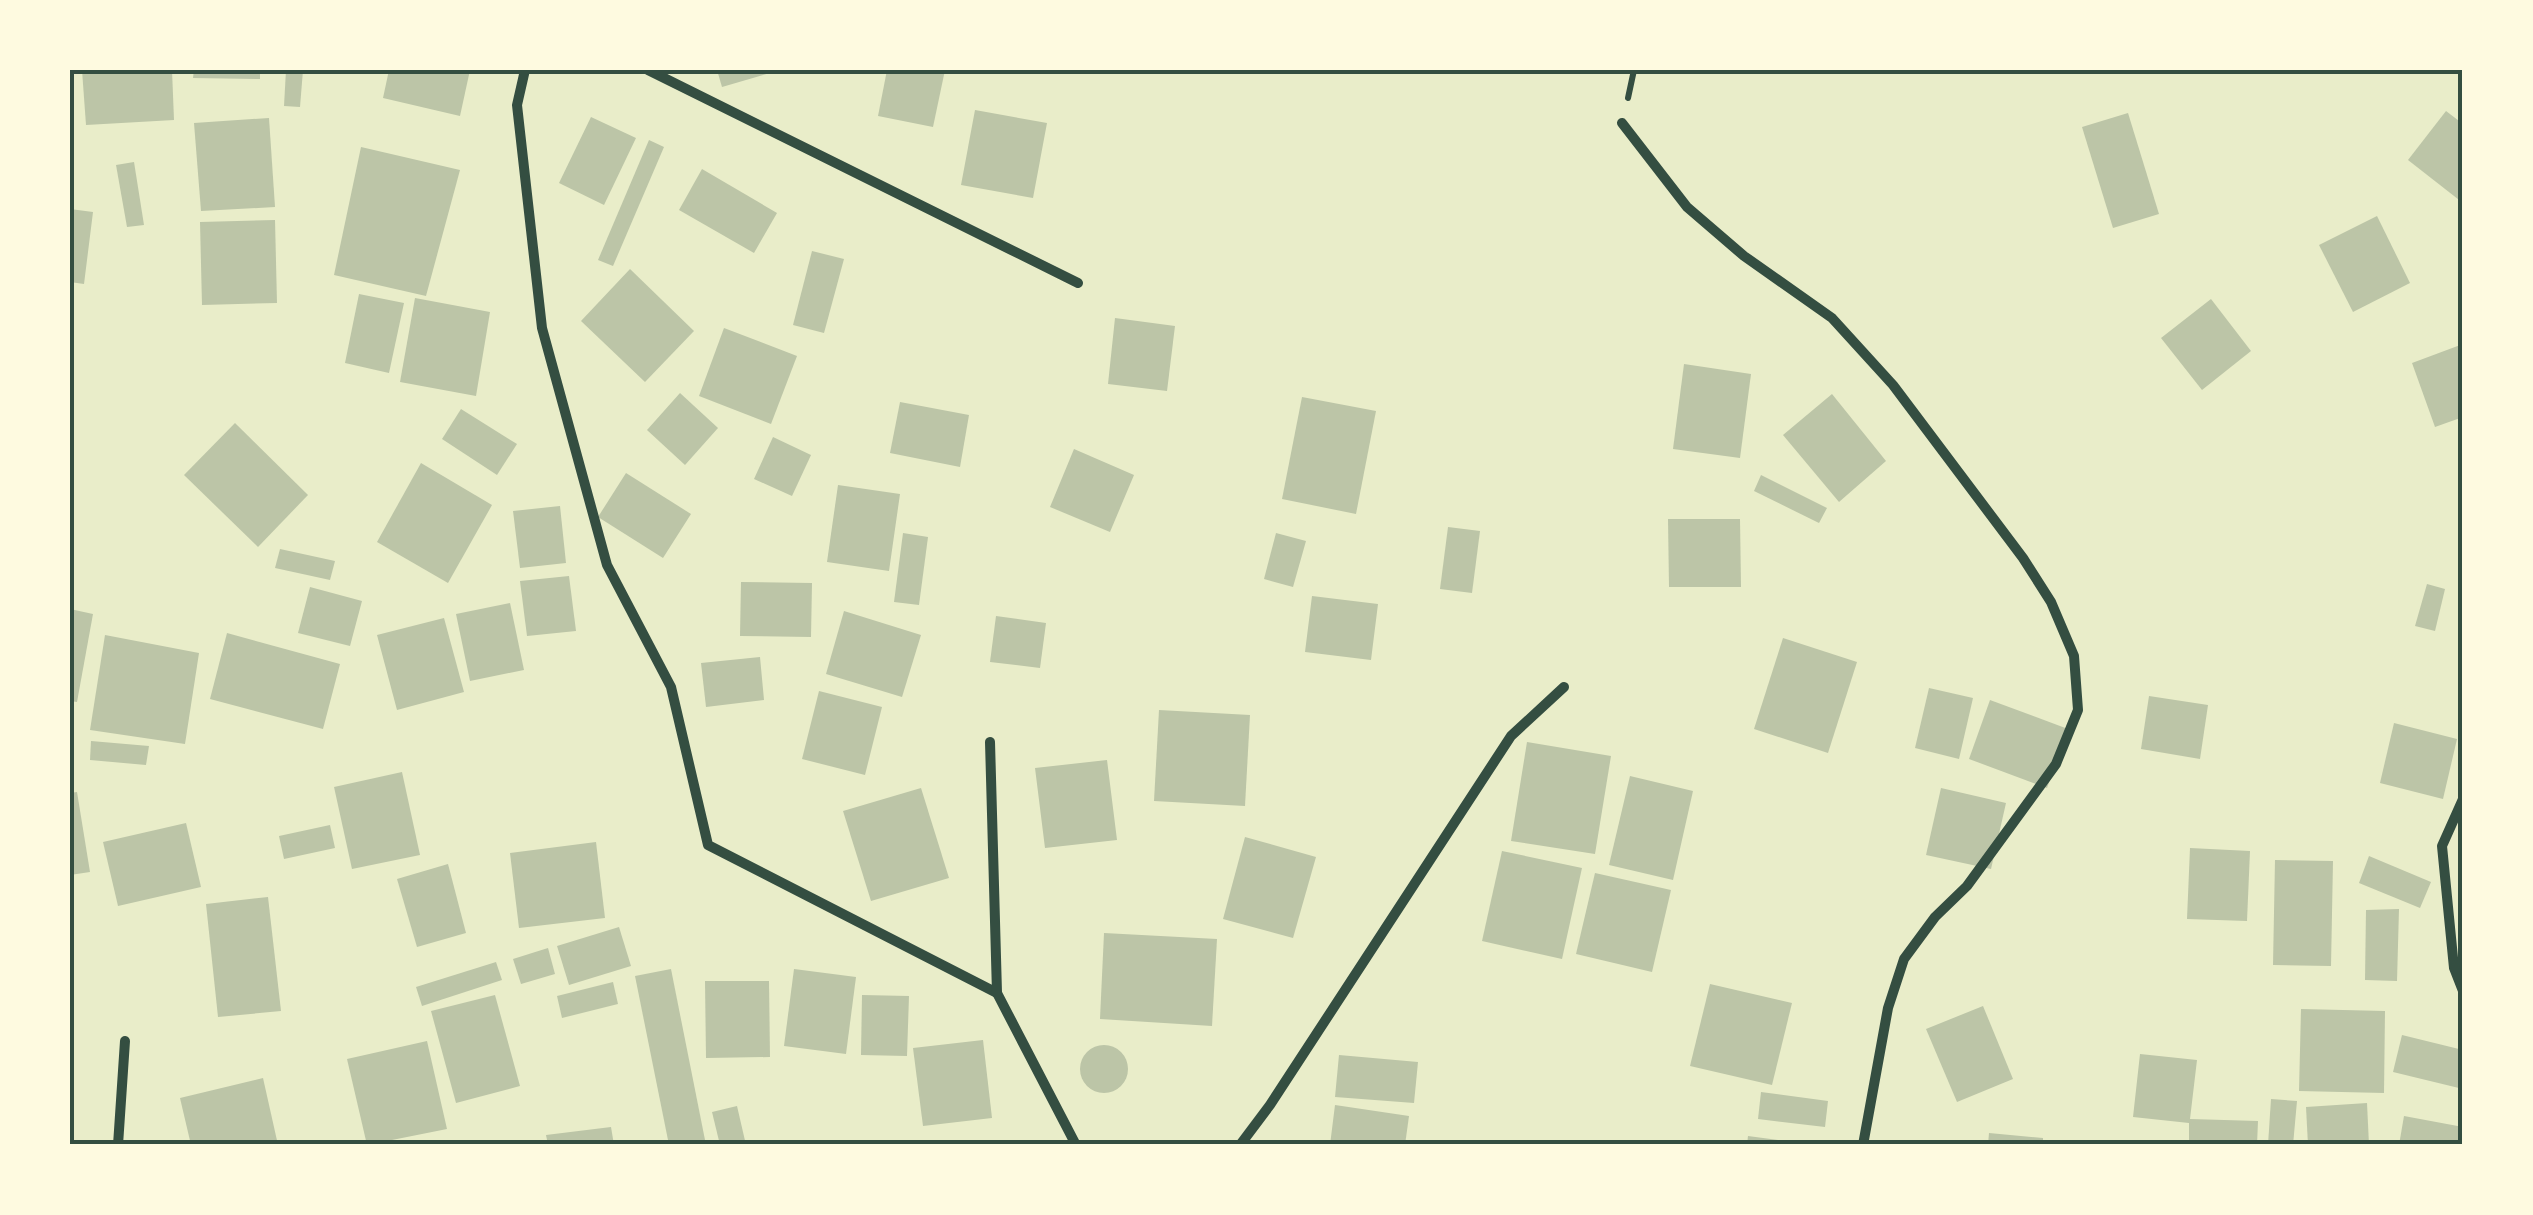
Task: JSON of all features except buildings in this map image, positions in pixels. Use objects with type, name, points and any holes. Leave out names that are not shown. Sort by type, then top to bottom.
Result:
[{"type":"street","points":[[525,70],[517,105],[542,328],[607,566],[671,687],[708,845],[997,993]]},
{"type":"street","points":[[648,70],[1078,283]]},
{"type":"street","points":[[1622,123],[1687,208],[1744,256],[1832,318],[1893,385],[2023,558],[2050,602],[2074,656],[2078,710],[2056,764],[1966,886],[1935,917],[1904,959],[1888,1008],[1863,1145]]},
{"type":"street","points":[[1240,1145],[1511,736],[1564,687]]},
{"type":"street","points":[[990,742],[997,993],[1076,1145]]},
{"type":"street","points":[[2463,799],[2442,846],[2454,968],[2463,991]]},
{"type":"street","points":[[118,1145],[126,1041]]}]
